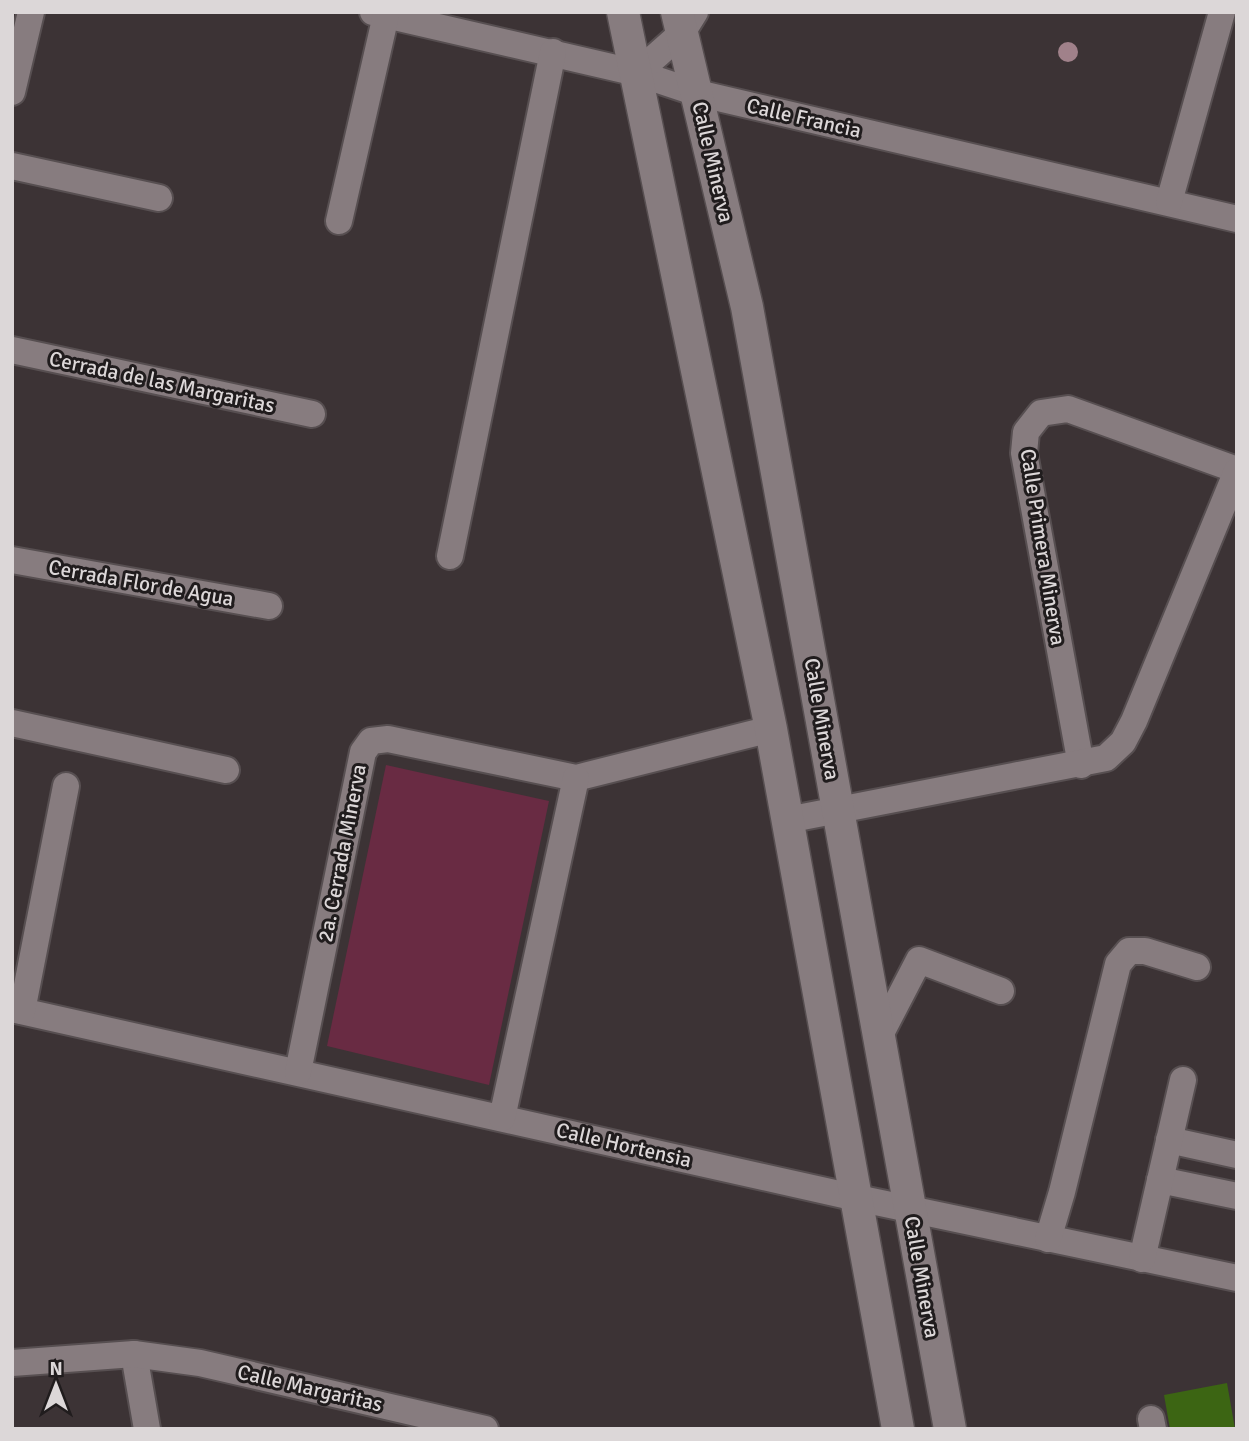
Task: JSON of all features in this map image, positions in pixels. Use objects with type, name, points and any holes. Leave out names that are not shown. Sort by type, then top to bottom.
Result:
[{"type":"street","points":[[12,92],[30,12]]},
{"type":"street","points":[[623,12],[771,729],[898,1429]]},
{"type":"street","points":[[1168,202],[1222,12]]},
{"type":"street","points":[[339,221],[379,14]]},
{"type":"street","name":"Calle Francia","points":[[379,14],[553,52],[637,73],[697,93],[1237,219]]},
{"type":"street","points":[[637,73],[685,19]]},
{"type":"street","name":"Calle Minerva","points":[[685,19],[697,93],[747,307],[950,1429]]},
{"type":"street","points":[[450,556],[553,52]]},
{"type":"street","points":[[12,166],[159,198]]},
{"type":"street","name":"Cerrada de las Margaritas","points":[[12,350],[312,414]]},
{"type":"street","name":"Calle Primera Minerva","points":[[787,820],[1081,765],[1106,758],[1123,743],[1237,470],[1068,409],[1041,413],[1026,432],[1024,453],[1081,765]]},
{"type":"street","name":"Cerrada Flor de Agua","points":[[12,559],[269,606]]},
{"type":"street","points":[[12,723],[226,770]]},
{"type":"street","name":"2a. Cerrada Minerva","points":[[300,1061],[363,751],[371,741],[388,740],[576,778],[771,729]]},
{"type":"street","points":[[502,1118],[576,778]]},
{"type":"street","points":[[17,1010],[66,786]]},
{"type":"street","points":[[1048,1239],[1118,964],[1129,951],[1145,951],[1197,967]]},
{"type":"street","points":[[879,1037],[919,960],[1001,992]]},
{"type":"street","name":"Calle Hortensia","points":[[17,1010],[300,1061],[502,1118],[910,1210],[1237,1278]]},
{"type":"street","points":[[1142,1259],[1183,1080]]},
{"type":"street","points":[[1169,1140],[1237,1155]]},
{"type":"street","points":[[1160,1180],[1237,1196]]},
{"type":"street","points":[[134,1354],[147,1429]]},
{"type":"street","name":"Calle Margaritas","points":[[12,1363],[134,1354],[200,1363],[485,1429]]},
{"type":"shaded area","points":[[386,765],[549,801],[489,1085],[327,1046]]},
{"type":"building","points":[[1227,1383],[1235,1429],[1170,1429],[1164,1395]]}]
